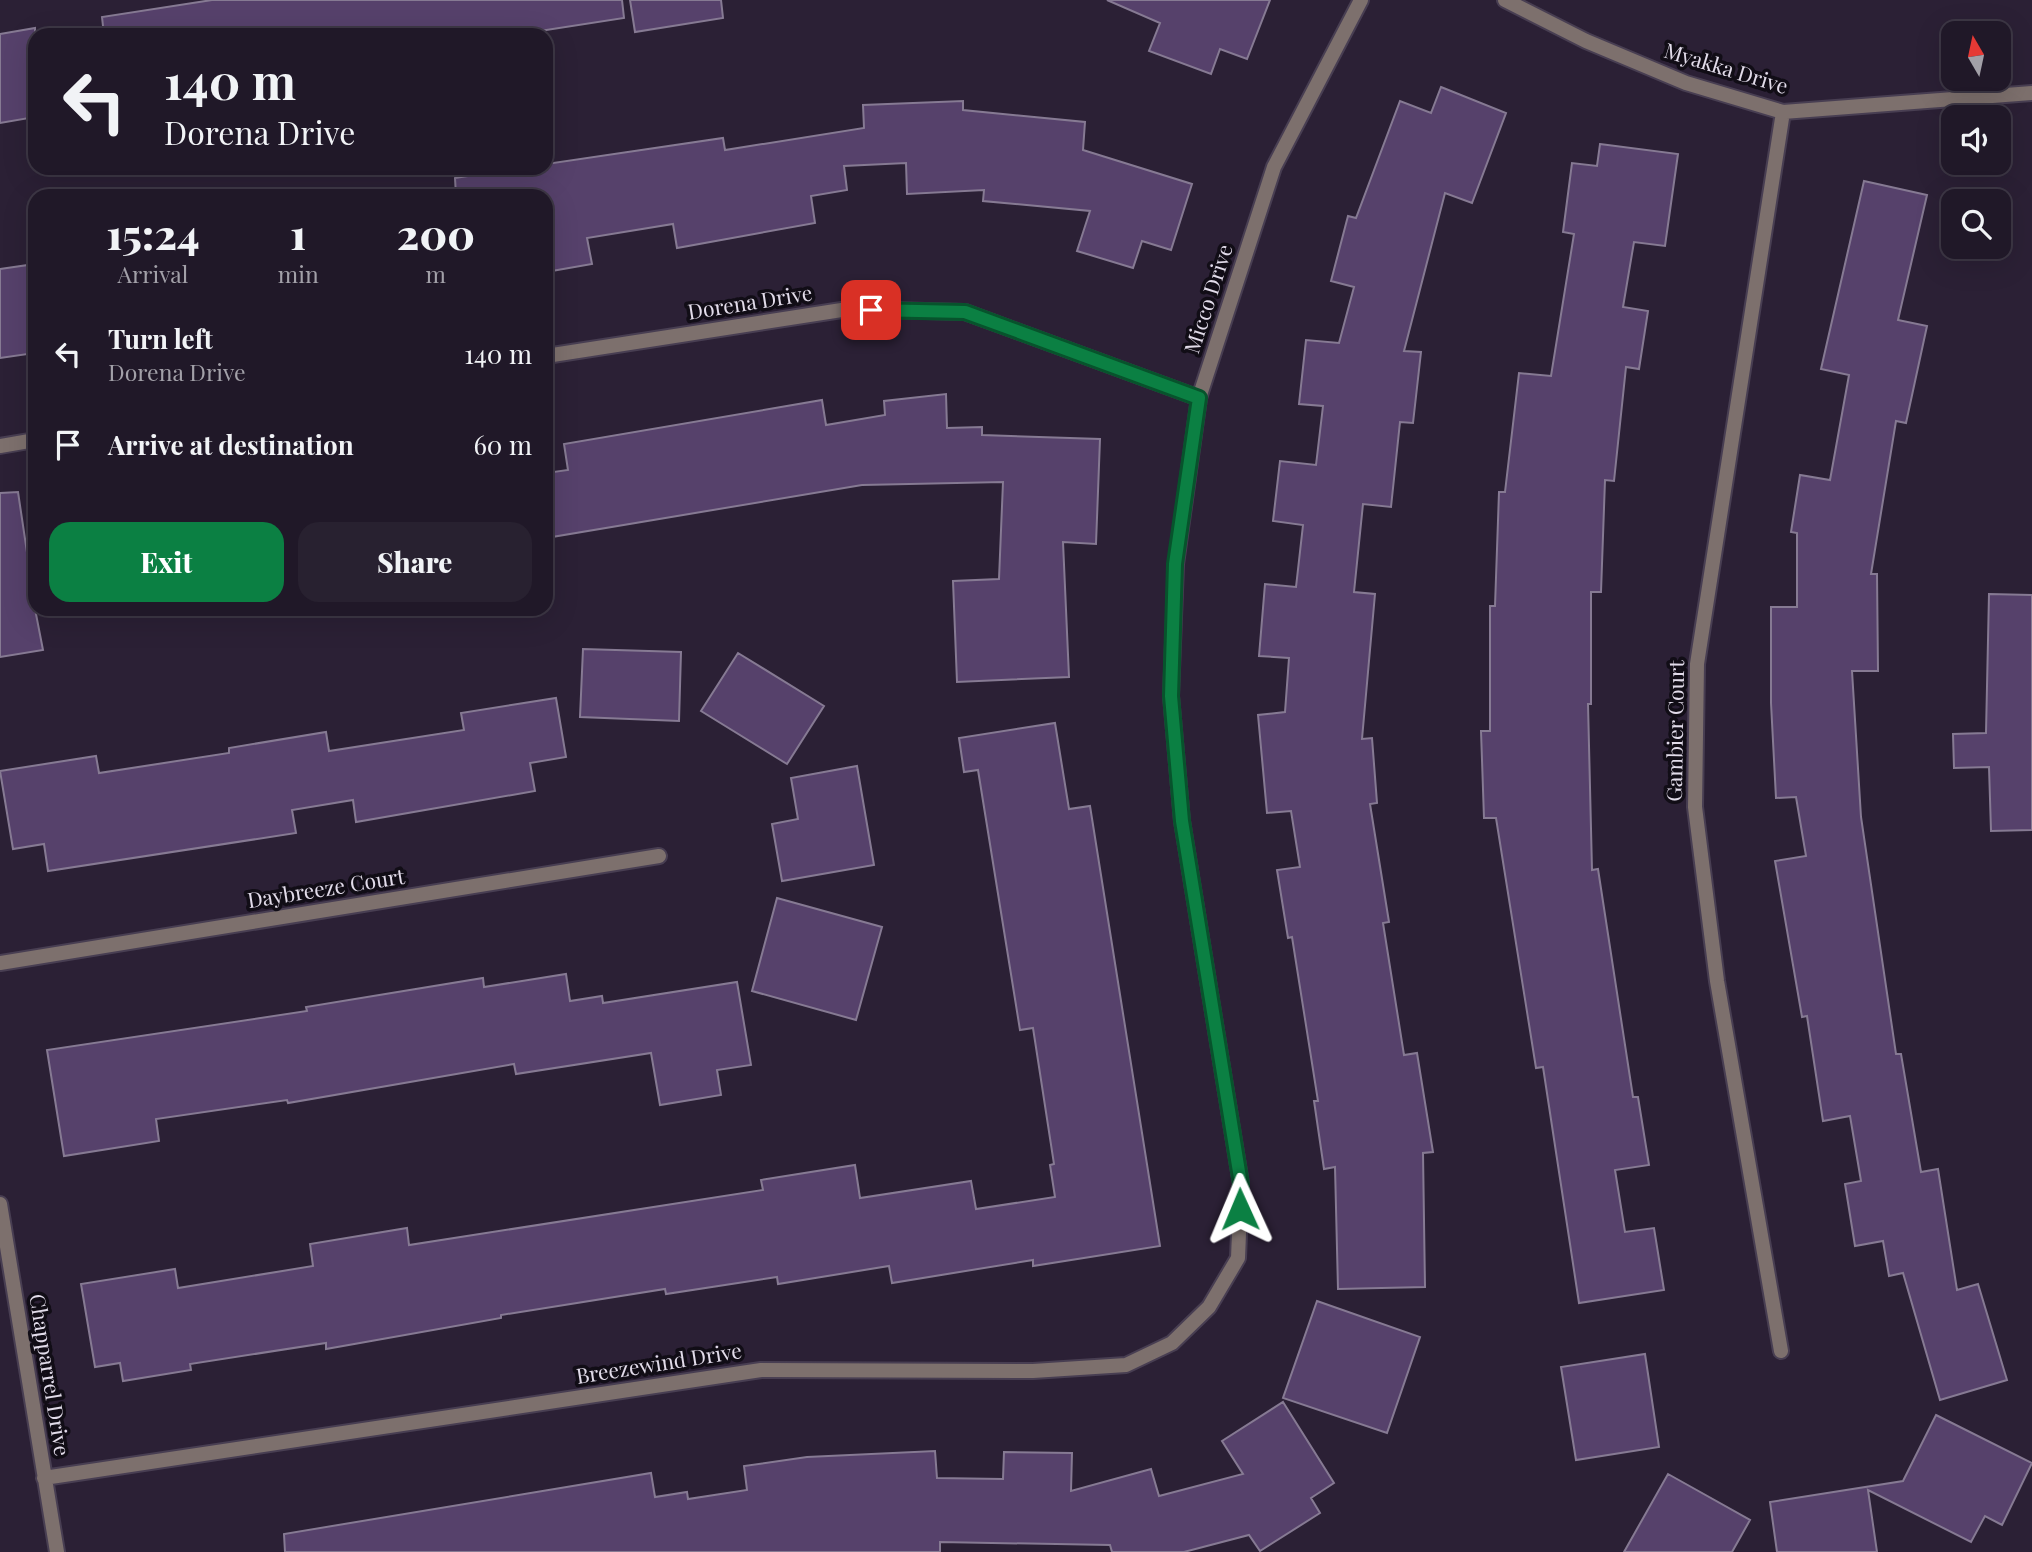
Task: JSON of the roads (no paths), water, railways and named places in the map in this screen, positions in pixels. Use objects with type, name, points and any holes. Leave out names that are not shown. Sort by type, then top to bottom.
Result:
[{"type":"street","name":"Micco Drive","points":[[1238,1258],[1241,1184],[1182,821],[1171,696],[1175,564],[1199,398],[1274,167],[1361,0]]},
{"type":"street","name":"Myakka Drive","points":[[1505,0],[1586,41],[1686,83],[1783,112],[2032,93]]},
{"type":"street","name":"Gambier Court","points":[[1782,1351],[1717,981],[1695,807],[1697,664],[1783,112]]},
{"type":"street","name":"Dorena Drive","points":[[553,355],[848,309],[965,312],[1199,398]]},
{"type":"street","points":[[0,446],[28,441]]},
{"type":"street","name":"Daybreeze Court","points":[[0,963],[659,856]]},
{"type":"street","name":"Chapparrel Drive","points":[[0,1204],[57,1552]]},
{"type":"street","name":"Breezewind Drive","points":[[44,1478],[761,1370],[1033,1371],[1126,1365],[1172,1343],[1209,1307],[1238,1258]]}]
